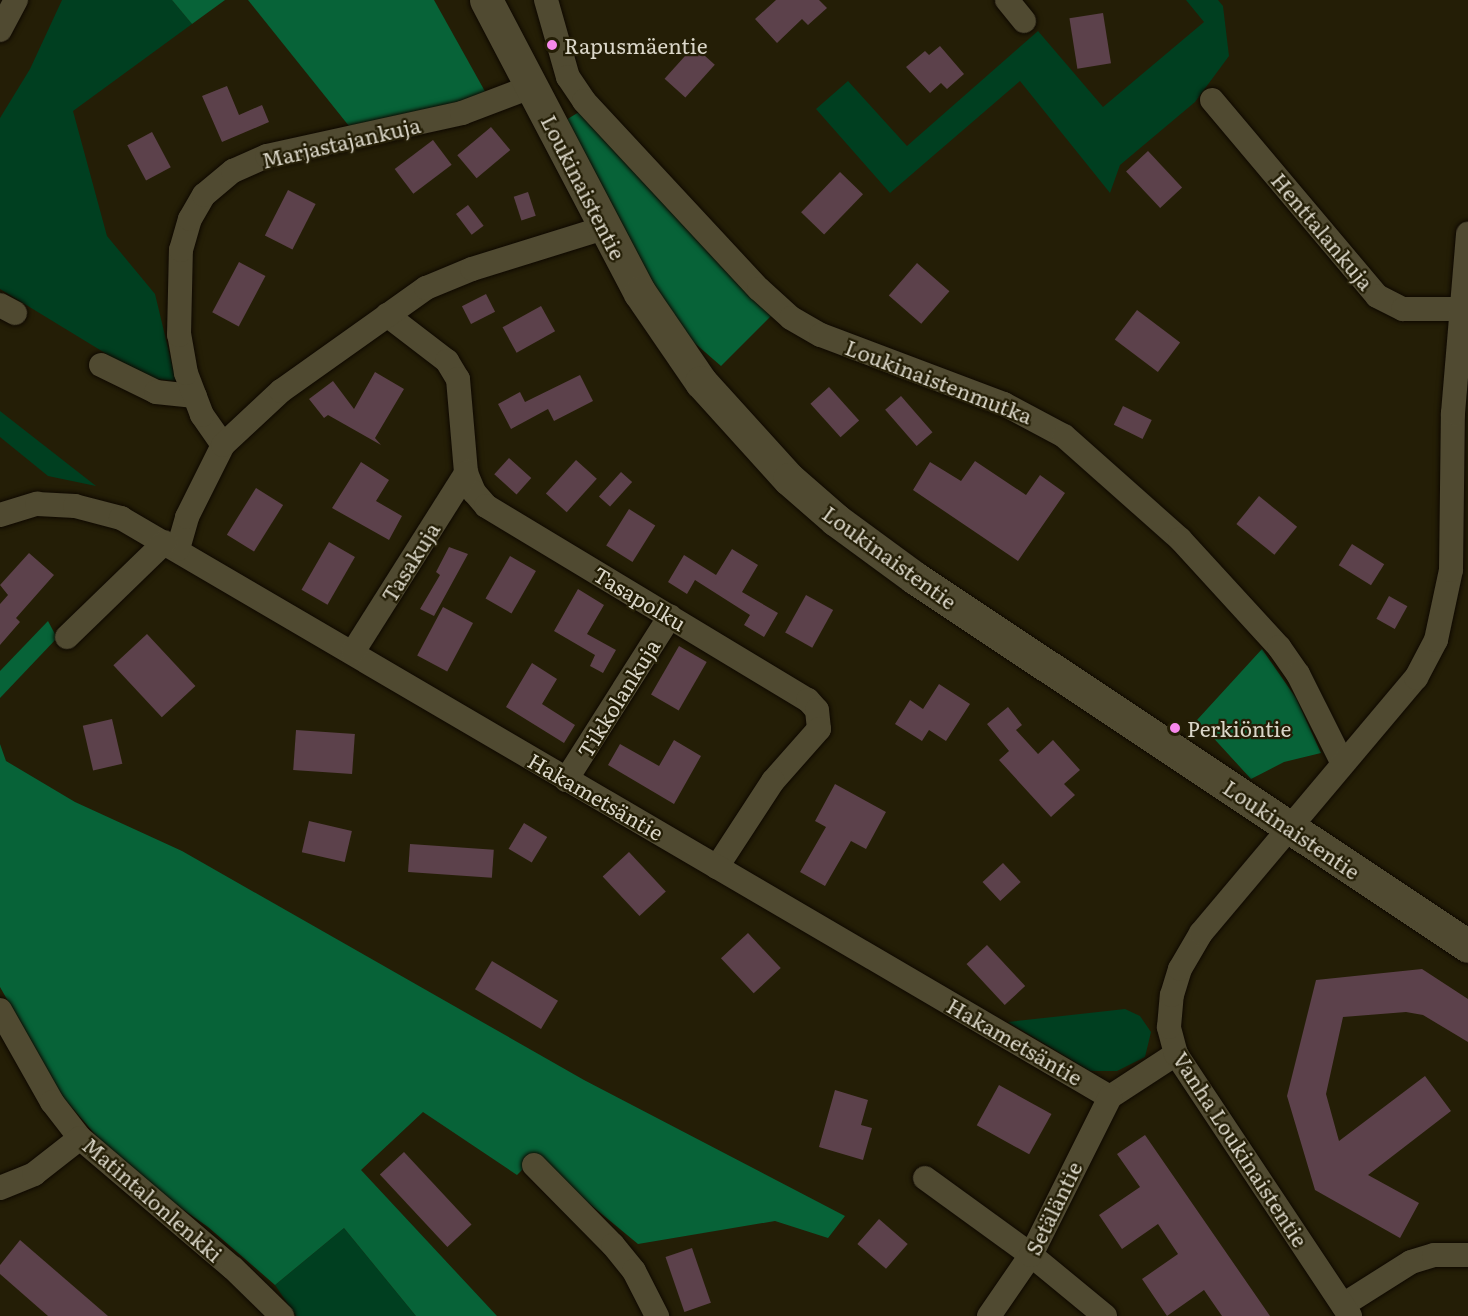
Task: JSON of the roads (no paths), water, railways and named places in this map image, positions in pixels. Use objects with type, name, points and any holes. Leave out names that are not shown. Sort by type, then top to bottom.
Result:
[{"type":"street","points":[[1,24],[16,0]]},
{"type":"street","name":"Loukinaistentie","points":[[486,0],[603,228],[640,293],[701,382],[740,429],[836,520],[969,615],[1468,946]]},
{"type":"street","name":"Loukinaistenmutka","points":[[546,0],[568,77],[584,102],[759,289],[791,318],[821,335],[1004,404],[1064,436],[1180,539],[1279,647],[1298,674],[1342,762]]},
{"type":"street","points":[[1007,0],[1024,21]]},
{"type":"street","name":"Marjastajankuja","points":[[223,445],[201,415],[179,335],[181,250],[190,219],[204,195],[233,171],[267,156],[462,113],[532,86]]},
{"type":"street","name":"Henttalankuja","points":[[1212,100],[1377,296],[1403,309],[1462,309]]},
{"type":"street","points":[[67,637],[171,546],[223,445],[281,391],[426,288],[472,269],[603,228]]},
{"type":"street","points":[[1288,827],[1416,678],[1436,640],[1446,603],[1451,570],[1453,413],[1468,234]]},
{"type":"street","points":[[387,315],[447,361],[458,379],[466,473]]},
{"type":"street","points":[[101,365],[156,392],[195,396]]},
{"type":"street","name":"Tasapolku","points":[[466,473],[474,492],[486,506],[808,700],[821,719],[819,729],[773,781],[717,867]]},
{"type":"street","name":"Tasakuja","points":[[353,652],[466,473]]},
{"type":"street","name":"Hakametsäntie","points":[[0,515],[37,504],[75,506],[121,518],[1110,1096]]},
{"type":"street","name":"Tikkolankuja","points":[[567,780],[670,616]]},
{"type":"street","name":"Vanha Loukinaistentie","points":[[1288,827],[1201,933],[1180,969],[1172,995],[1169,1027],[1176,1054],[1347,1310]]},
{"type":"street","name":"Matintalonlenkki","points":[[0,1010],[52,1102],[80,1138],[233,1269],[282,1316]]},
{"type":"street","points":[[1110,1096],[1176,1054]]},
{"type":"street","name":"Setäläntie","points":[[989,1316],[1031,1255],[1110,1096]]},
{"type":"street","points":[[0,1188],[34,1174],[80,1138]]},
{"type":"street","points":[[534,1165],[613,1245],[634,1272],[657,1316]]},
{"type":"street","points":[[925,1178],[1031,1255],[1105,1316]]},
{"type":"street","points":[[1347,1310],[1411,1262],[1434,1255],[1468,1255]]},
{"type":"place","name":"Rapusmäentie","points":[[552,45]]},
{"type":"place","name":"Perkiöntie","points":[[1175,728]]}]
